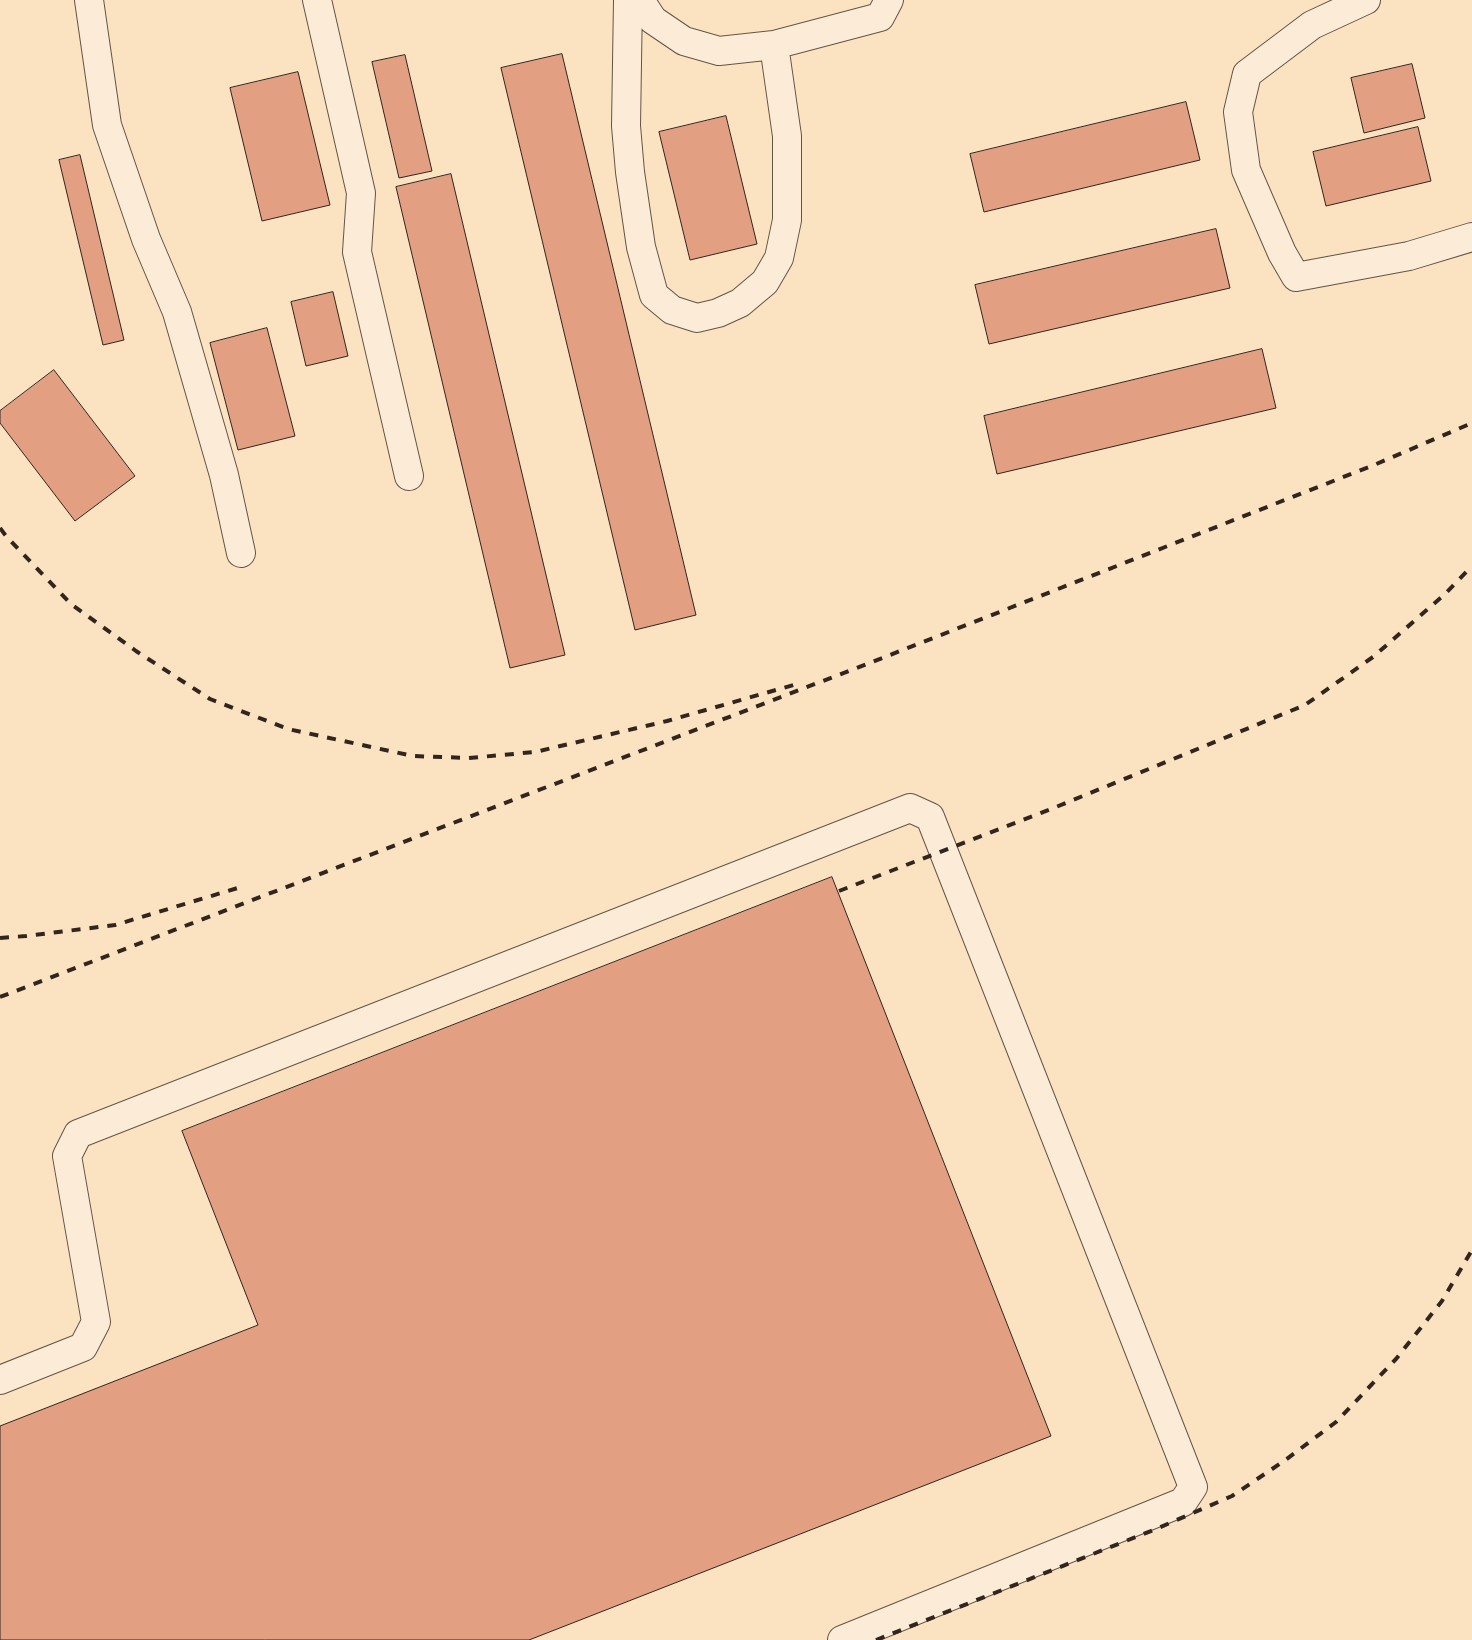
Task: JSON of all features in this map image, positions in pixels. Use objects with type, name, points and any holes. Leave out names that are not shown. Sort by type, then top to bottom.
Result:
[{"type":"lane","points":[[89,0],[107,126],[146,240],[177,312],[224,475],[241,553]]},
{"type":"lane","points":[[317,0],[361,193],[357,252],[409,476]]},
{"type":"lane","points":[[628,0],[626,126],[630,172],[641,247],[654,295],[672,310],[697,318],[718,313],[740,303],[765,282],[780,258],[786,220],[787,136],[774,45]]},
{"type":"lane","points":[[640,0],[653,20],[684,41],[719,51],[774,45],[880,17],[889,0]]},
{"type":"lane","points":[[1366,0],[1312,25],[1247,74],[1238,112],[1246,170],[1282,253],[1296,277],[1409,256],[1472,237]]},
{"type":"lane","points":[[0,1380],[83,1347],[96,1322],[67,1156],[78,1134],[910,808],[930,817],[1193,1488],[1183,1502],[842,1640]]},
{"type":"building","points":[[562,54],[696,615],[635,630],[501,68]]},
{"type":"building","points":[[405,55],[432,171],[399,178],[372,62]]},
{"type":"building","points":[[1412,64],[1425,118],[1364,133],[1351,78]]},
{"type":"building","points":[[298,72],[330,205],[262,221],[230,88]]},
{"type":"building","points":[[1186,102],[1200,160],[984,212],[970,154]]},
{"type":"building","points":[[726,116],[757,244],[690,260],[659,132]]},
{"type":"building","points":[[1418,127],[1431,181],[1326,206],[1313,152]]},
{"type":"building","points":[[80,155],[124,340],[103,345],[59,160]]},
{"type":"building","points":[[451,174],[565,655],[510,668],[396,187]]},
{"type":"building","points":[[1216,229],[1230,288],[989,344],[975,285]]},
{"type":"building","points":[[333,292],[348,356],[306,366],[291,302]]},
{"type":"building","points":[[267,328],[295,436],[238,450],[210,343]]},
{"type":"building","points":[[1262,349],[1276,408],[997,474],[984,416]]},
{"type":"building","points":[[54,370],[135,476],[75,521],[0,423],[0,411]]},
{"type":"building","points":[[832,877],[1051,1436],[529,1640],[0,1640],[0,1426],[258,1325],[182,1131]]},
{"type":"railway","points":[[0,997],[867,664],[1374,465],[1472,423]]},
{"type":"railway","points":[[0,528],[71,604],[136,651],[210,699],[288,729],[413,756],[469,758],[535,752],[667,721],[797,684]]},
{"type":"railway","points":[[839,891],[1056,807],[1305,705],[1373,657],[1445,594],[1472,566]]},
{"type":"railway","points":[[0,938],[115,925],[241,887]]},
{"type":"railway","points":[[876,1640],[1156,1529],[1232,1496],[1284,1461],[1336,1422],[1396,1359],[1442,1301],[1472,1250]]}]
